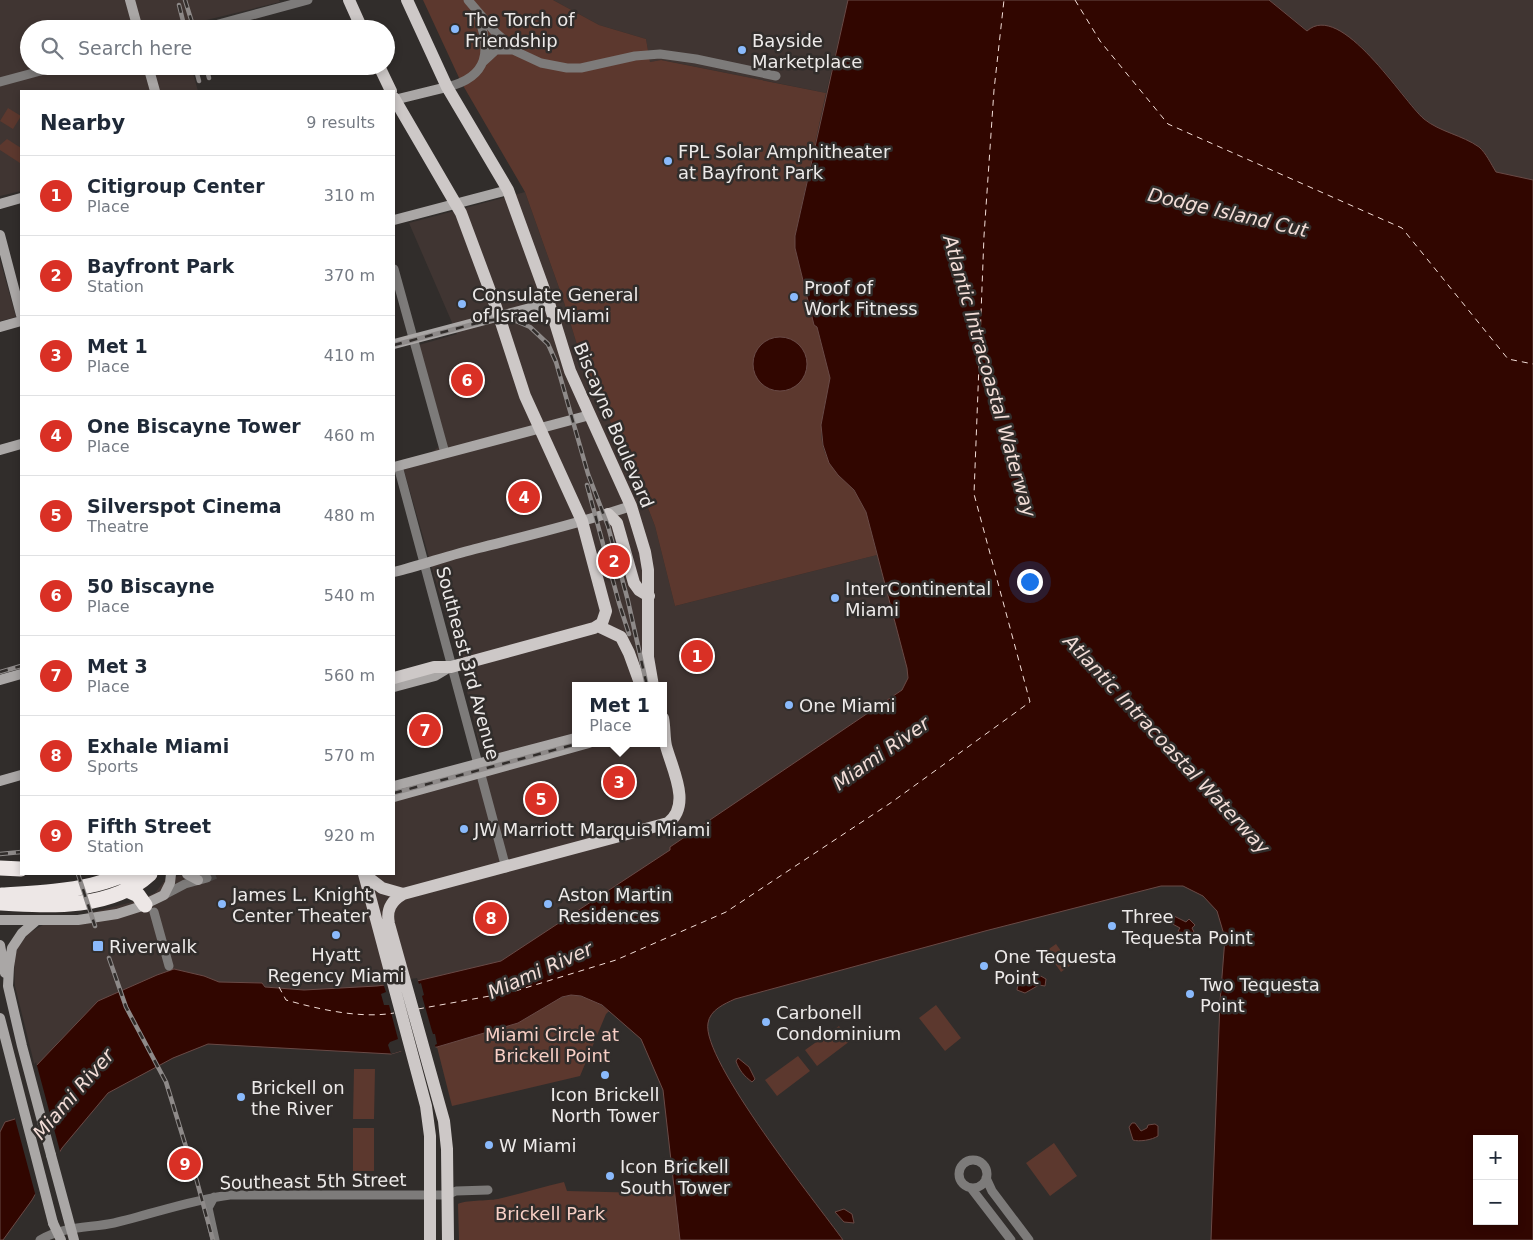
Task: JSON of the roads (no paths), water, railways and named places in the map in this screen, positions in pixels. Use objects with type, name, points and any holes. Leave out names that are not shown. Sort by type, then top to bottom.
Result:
[{"type":"highway","points":[[0,868],[20,869]]},
{"type":"highway","points":[[0,895],[93,885],[110,878],[125,875]]},
{"type":"highway","points":[[0,903],[37,913],[127,890],[137,885],[149,875]]},
{"type":"highway","points":[[0,887],[110,878]]},
{"type":"highway","points":[[127,890],[138,895],[150,908]]},
{"type":"main road","points":[[130,0],[136,20]]},
{"type":"main road","points":[[349,0],[358,20]]},
{"type":"main road","name":"Biscayne Boulevard","points":[[406,0],[447,87],[508,190],[549,303],[566,362],[631,506],[646,558],[649,577],[648,657],[652,682]]},
{"type":"main road","points":[[151,75],[155,90]]},
{"type":"main road","points":[[383,75],[390,90]]},
{"type":"main road","points":[[395,97],[447,87]]},
{"type":"main road","points":[[395,100],[457,204],[466,224],[519,379],[539,428],[582,521],[606,606],[604,618],[598,626],[451,667],[436,676],[395,687]]},
{"type":"main road","points":[[395,220],[508,190]]},
{"type":"main road","points":[[0,204],[20,198]]},
{"type":"main road","points":[[0,234],[20,311]]},
{"type":"main road","points":[[395,344],[549,303]]},
{"type":"main road","points":[[0,327],[20,321]]},
{"type":"main road","points":[[396,466],[590,415]]},
{"type":"main road","points":[[0,450],[20,444]]},
{"type":"main road","points":[[395,572],[608,514],[631,506]]},
{"type":"main road","points":[[608,514],[617,523],[636,585],[648,596]]},
{"type":"main road","points":[[598,626],[620,637],[629,652],[640,682]]},
{"type":"main road","points":[[395,678],[434,667],[451,667]]},
{"type":"main road","points":[[0,680],[20,674]]},
{"type":"main road","points":[[395,797],[572,739]]},
{"type":"main road","points":[[395,786],[572,747]]},
{"type":"main road","points":[[430,1240],[430,1136],[423,1096],[388,944],[388,913],[392,903],[402,894],[664,825],[676,816],[680,805],[679,791],[666,747]]},
{"type":"main road","points":[[0,780],[20,775]]},
{"type":"main road","points":[[0,920],[37,913],[78,920],[95,919],[150,908],[164,895],[170,883],[171,875]]},
{"type":"main road","points":[[365,875],[436,1092],[446,1136],[448,1240]]},
{"type":"main road","points":[[366,875],[382,888],[402,894]]},
{"type":"main road","points":[[187,879],[203,879]]},
{"type":"main road","points":[[3,987],[12,948],[37,913]]},
{"type":"main road","points":[[0,945],[4,970],[3,987],[22,1046],[74,1240]]},
{"type":"main road","points":[[0,1018],[57,1240]]},
{"type":"main road","points":[[53,1223],[60,1240]]},
{"type":"street","points":[[234,20],[308,0]]},
{"type":"street","points":[[468,0],[513,50]]},
{"type":"street","points":[[447,87],[469,79],[480,69],[483,62],[485,50],[484,36],[477,11]]},
{"type":"street","points":[[483,62],[496,50],[513,50],[542,63],[567,68],[595,66],[635,56],[660,54],[696,59],[776,76]]},
{"type":"street","points":[[0,82],[25,75]]},
{"type":"street","points":[[395,273],[445,453]]},
{"type":"street","name":"Southeast 3rd Avenue","points":[[396,466],[506,868]]},
{"type":"street","points":[[164,895],[187,879]]},
{"type":"street","points":[[150,908],[169,966]]},
{"type":"street","points":[[1010,1240],[971,1188],[963,1184],[959,1176],[959,1170],[964,1163],[971,1160],[980,1162],[986,1169],[986,1178],[992,1191],[1029,1240]]},
{"type":"street","points":[[971,1188],[981,1185],[986,1178]]},
{"type":"street","name":"Southeast 5th Street","points":[[40,1240],[54,1234],[116,1222],[214,1197],[242,1194],[430,1196],[447,1195],[456,1191],[488,1190]]},
{"type":"street","points":[[214,1197],[208,1208],[215,1240]]},
{"type":"water","points":[[848,0],[1269,0],[1307,31],[1321,25],[1337,29],[1353,40],[1370,57],[1424,119],[1479,147],[1496,172],[1533,180],[1533,1240],[1211,1240],[1220,1002],[1225,938],[1217,911],[1203,896],[1183,886],[1161,886],[985,931],[735,999],[722,1005],[712,1014],[708,1023],[711,1042],[723,1068],[741,1099],[787,1166],[843,1240],[680,1240],[663,1090],[641,1039],[602,1005],[581,996],[571,995],[562,997],[518,1023],[437,1047],[391,1054],[208,1044],[173,1058],[108,1093],[62,1148],[32,1200],[3,1240],[0,1240],[0,1132],[5,1122],[15,1119],[35,1067],[98,1001],[174,969],[204,976],[219,982],[262,983],[265,987],[304,990],[377,986],[417,981],[501,961],[670,850],[670,847],[902,690],[908,678],[907,668],[866,512],[854,490],[838,475],[829,463],[823,445],[821,425],[830,378],[817,327],[814,325],[795,248],[795,236]]},
{"type":"water","points":[[775,337],[785,337],[799,345],[805,354],[807,364],[805,374],[799,383],[785,391],[775,391],[765,386],[758,379],[753,369],[753,359],[758,349],[765,342]]},
{"type":"water","points":[[1168,913],[1186,922],[1189,919],[1195,925],[1192,928],[1194,932],[1181,935],[1178,931],[1180,928],[1167,921]]},
{"type":"water","points":[[1039,975],[1046,979],[1045,986],[1039,985],[1025,993],[1017,990],[1018,983],[1023,984],[1034,976]]},
{"type":"water","points":[[738,1058],[749,1067],[755,1079],[752,1082],[739,1067],[736,1061]]},
{"type":"water","points":[[1132,1123],[1135,1123],[1141,1131],[1147,1128],[1148,1125],[1155,1124],[1158,1126],[1158,1136],[1146,1140],[1133,1140],[1129,1127]]},
{"type":"water","points":[[844,1209],[852,1214],[854,1223],[844,1222],[835,1212]]},
{"type":"tunnel","points":[[207,878],[214,875]]},
{"type":"railway","points":[[185,0],[191,20]]},
{"type":"railway","points":[[179,5],[183,20]]},
{"type":"railway","points":[[197,75],[199,81]]},
{"type":"railway","points":[[395,345],[485,321],[501,319],[516,321],[530,327],[548,344],[556,362],[588,474],[608,526],[628,601],[646,682]]},
{"type":"railway","points":[[587,485],[629,634]]},
{"type":"railway","points":[[0,672],[20,666]]},
{"type":"railway","points":[[395,793],[572,745]]},
{"type":"railway","points":[[0,854],[20,852]]},
{"type":"railway","points":[[78,875],[95,926]]},
{"type":"railway","points":[[109,958],[126,1007],[166,1082],[186,1147]]},
{"type":"railway","points":[[196,1178],[213,1240]]},
{"type":"place","name":"The Torch of Friendship","points":[[455,29]]},
{"type":"place","name":"Bayside Marketplace","points":[[742,50]]},
{"type":"place","name":"FPL Solar Amphitheater at Bayfront Park","points":[[668,161]]},
{"type":"place","name":"Proof of Work Fitness","points":[[794,297]]},
{"type":"place","name":"Consulate General of Israel, Miami","points":[[462,304]]},
{"type":"place","name":"50 Biscayne","points":[[467,380]]},
{"type":"place","name":"One Biscayne Tower","points":[[524,497]]},
{"type":"place","name":"Bayfront Park","points":[[614,561]]},
{"type":"place","name":"InterContinental Miami","points":[[835,598]]},
{"type":"place","name":"Citigroup Center","points":[[697,656]]},
{"type":"place","name":"One Miami","points":[[789,705]]},
{"type":"place","name":"Met 3","points":[[425,730]]},
{"type":"place","name":"Met 1","points":[[619,782]]},
{"type":"place","name":"Silverspot Cinema","points":[[541,799]]},
{"type":"place","name":"JW Marriott Marquis Miami","points":[[464,829]]},
{"type":"place","name":"James L. Knight Center Theater","points":[[222,904]]},
{"type":"place","name":"Aston Martin Residences","points":[[548,904]]},
{"type":"place","name":"Exhale Miami","points":[[491,918]]},
{"type":"place","name":"Three Tequesta Point","points":[[1112,926]]},
{"type":"place","name":"Hyatt Regency Miami","points":[[336,935]]},
{"type":"place","name":"Riverwalk","points":[[98,946]]},
{"type":"place","name":"One Tequesta Point","points":[[984,966]]},
{"type":"place","name":"Two Tequesta Point","points":[[1190,994]]},
{"type":"place","name":"Carbonell Condominium","points":[[766,1022]]},
{"type":"place","name":"Icon Brickell North Tower","points":[[605,1075]]},
{"type":"place","name":"Brickell on the River","points":[[241,1097]]},
{"type":"place","name":"W Miami","points":[[489,1145]]},
{"type":"place","name":"Fifth Street","points":[[185,1164]]},
{"type":"place","name":"Icon Brickell South Tower","points":[[610,1176]]},
{"type":"water label","name":"Dodge Island Cut","points":[[1228,212]]},
{"type":"water label","name":"Atlantic Intracoastal Waterway","points":[[990,376]]},
{"type":"water label","name":"Atlantic Intracoastal Waterway","points":[[1167,744]]},
{"type":"water label","name":"Miami River","points":[[881,753]]},
{"type":"water label","name":"Miami River","points":[[540,970]]},
{"type":"water label","name":"Miami River","points":[[73,1094]]},
{"type":"park label","name":"Miami Circle at Brickell Point","points":[[552,1044]]},
{"type":"park label","name":"Brickell Park","points":[[550,1213]]}]
